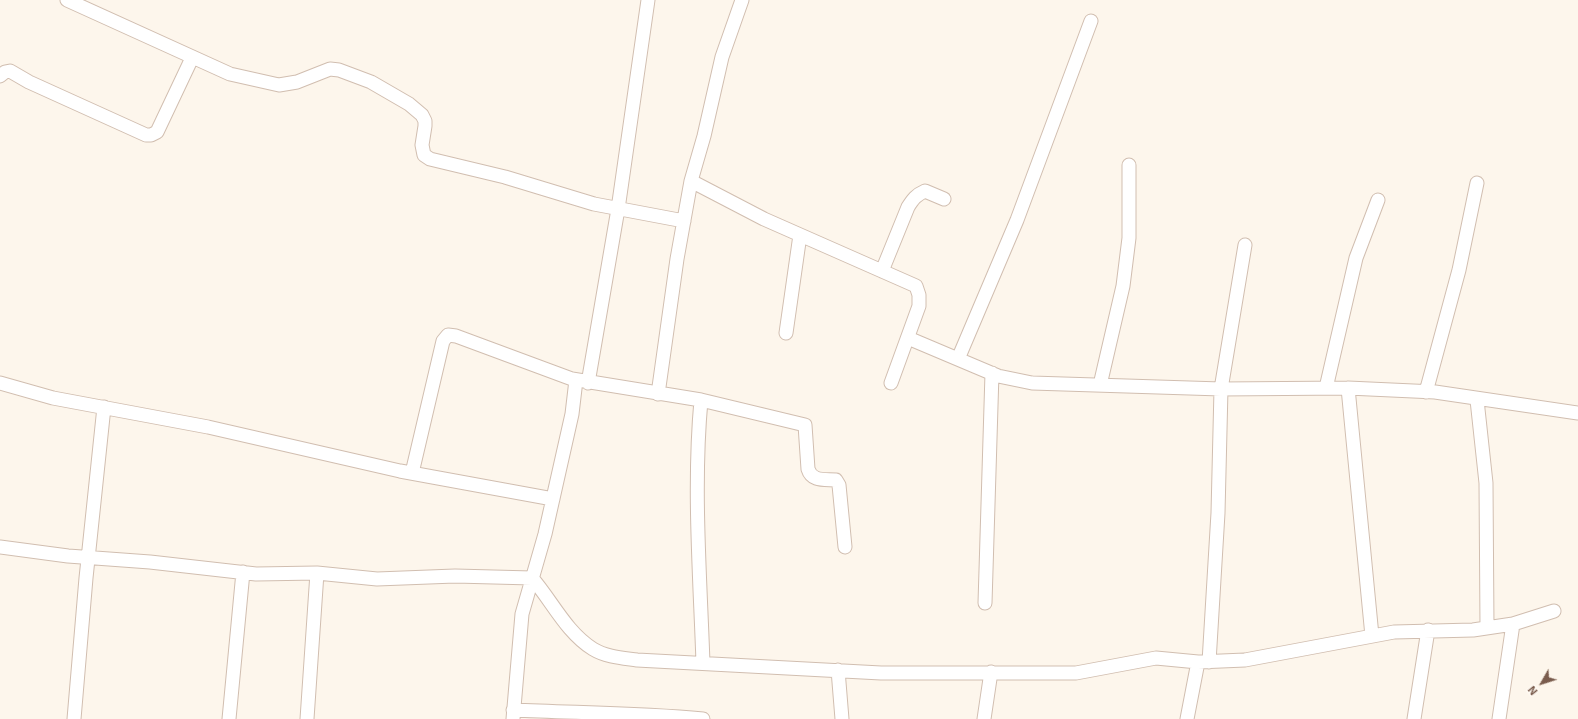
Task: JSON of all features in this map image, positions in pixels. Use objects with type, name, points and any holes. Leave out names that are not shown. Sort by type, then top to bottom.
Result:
[{"type":"street","points":[[67,0],[230,74],[279,85],[297,82],[330,69],[339,70],[371,82],[409,104],[422,115],[425,121],[422,145],[424,155],[430,160],[505,177],[570,197],[618,209],[684,221]]},
{"type":"street","points":[[648,0],[618,209],[582,381],[572,414],[553,499],[522,614],[513,714],[666,715],[703,719]]},
{"type":"street","points":[[658,394],[691,181],[704,136],[722,57],[742,0]]},
{"type":"street","points":[[958,359],[1017,220],[1091,21]]},
{"type":"street","points":[[0,76],[5,72],[10,71],[29,82],[146,135],[151,135],[157,132],[192,58]]},
{"type":"street","points":[[1100,385],[1124,286],[1129,238],[1129,165]]},
{"type":"street","points":[[691,181],[800,235],[912,284],[918,291],[919,306],[891,383]]},
{"type":"street","points":[[1426,392],[1459,270],[1478,183]]},
{"type":"street","points":[[882,271],[908,207],[916,194],[925,191],[944,199]]},
{"type":"street","points":[[1326,388],[1356,258],[1378,200]]},
{"type":"street","points":[[786,333],[800,235]]},
{"type":"street","points":[[1187,719],[1203,662],[1218,513],[1221,389],[1245,245]]},
{"type":"street","points":[[412,473],[443,342],[448,335],[456,336],[582,381],[701,400],[806,425],[808,469],[810,476],[814,478],[836,480],[839,485],[845,546]]},
{"type":"street","points":[[908,338],[992,373],[1032,383],[1221,389],[1348,388],[1426,392],[1578,413]]},
{"type":"street","points":[[985,603],[992,373]]},
{"type":"street","points":[[0,383],[53,398],[208,427],[412,473],[553,499]]},
{"type":"street","points":[[1348,388],[1372,636]]},
{"type":"street","points":[[701,400],[697,439],[703,663]]},
{"type":"street","points":[[1477,400],[1486,483],[1487,627]]},
{"type":"street","points":[[74,719],[88,558],[104,407]]},
{"type":"street","points":[[0,547],[88,558],[243,572],[317,573],[377,579],[455,576],[532,578],[546,594],[572,631],[592,648],[618,657],[637,660],[891,673],[1076,673],[1156,658],[1203,662],[1259,658],[1394,632],[1473,630],[1513,624],[1554,611]]},
{"type":"street","points":[[229,719],[243,572]]},
{"type":"street","points":[[307,719],[317,573]]},
{"type":"street","points":[[1499,719],[1513,624]]},
{"type":"street","points":[[1414,719],[1428,630]]},
{"type":"street","points":[[838,670],[842,719]]},
{"type":"street","points":[[984,719],[991,672]]}]
